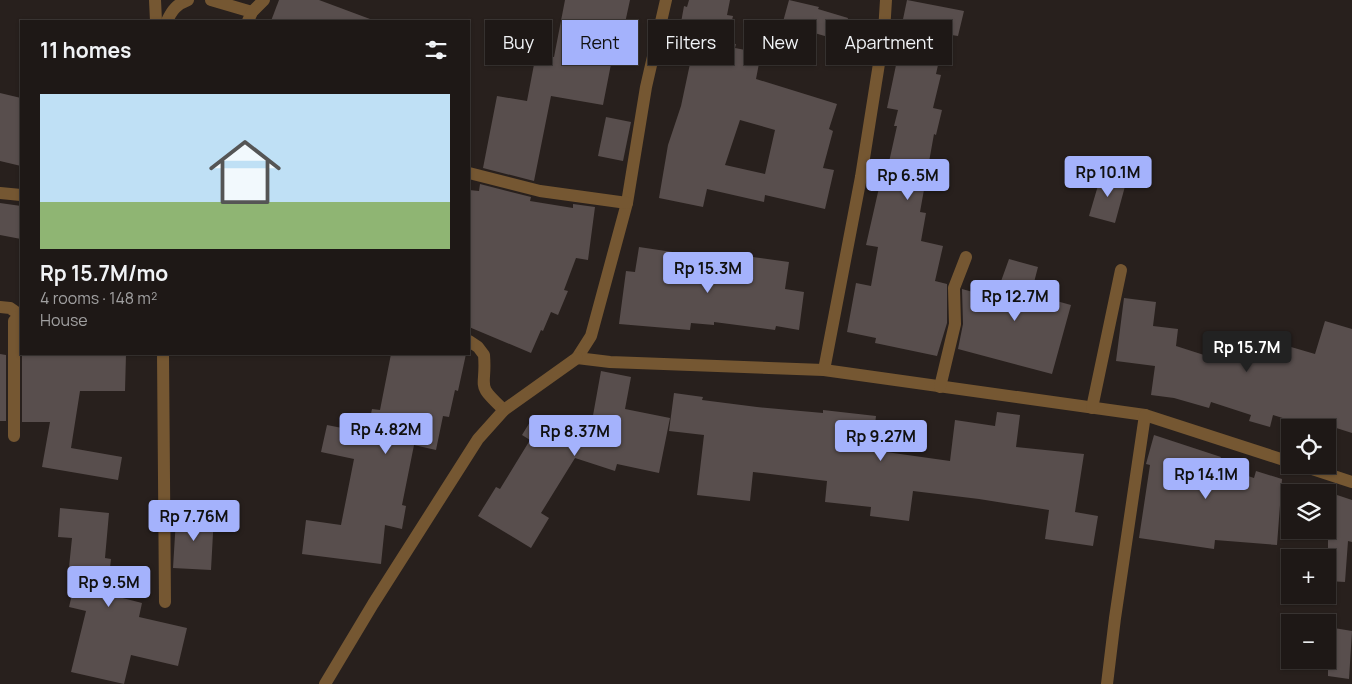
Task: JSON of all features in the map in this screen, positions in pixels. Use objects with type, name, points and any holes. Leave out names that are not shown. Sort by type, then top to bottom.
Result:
[{"type":"street","points":[[155,0],[156,20]]},
{"type":"street","points":[[167,20],[171,12],[180,3],[188,0]]},
{"type":"street","points":[[210,0],[250,16],[264,0]]},
{"type":"street","points":[[325,684],[441,495],[478,439],[504,410],[577,358],[591,336],[627,203],[646,87],[666,0]]},
{"type":"street","points":[[824,370],[861,177],[884,32],[886,0]]},
{"type":"street","points":[[470,173],[540,191],[627,203]]},
{"type":"street","points":[[0,193],[20,195]]},
{"type":"street","points":[[940,387],[955,324],[954,288],[966,257]]},
{"type":"street","points":[[1092,408],[1121,270]]},
{"type":"street","points":[[0,307],[10,308],[20,314]]},
{"type":"street","points":[[14,436],[14,322],[20,316]]},
{"type":"street","points":[[470,342],[478,347],[484,355],[482,385],[486,394],[504,410]]},
{"type":"street","points":[[162,355],[165,602]]},
{"type":"street","points":[[577,358],[610,362],[824,370],[1145,415],[1281,459]]},
{"type":"street","points":[[1107,684],[1145,415]]},
{"type":"street","points":[[1328,474],[1352,482]]},
{"type":"building","points":[[279,0],[319,0],[370,19],[370,20],[271,20]]},
{"type":"building","points":[[565,0],[630,0],[626,20],[562,20],[562,65],[611,65],[603,105],[551,96],[534,181],[483,168],[497,96],[527,101],[534,65],[552,65],[552,57],[554,57]]},
{"type":"building","points":[[689,0],[730,0],[727,15],[733,16],[732,20],[681,20],[684,6],[687,7]]},
{"type":"building","points":[[789,0],[819,7],[818,9],[848,18],[847,20],[826,20],[826,36],[816,33],[816,20],[783,20]]},
{"type":"building","points":[[907,0],[964,11],[958,36],[952,35],[952,20],[903,20]]},
{"type":"building","points":[[734,44],[736,44],[735,48],[744,50],[744,65],[759,65],[756,79],[837,104],[829,129],[833,131],[823,168],[834,170],[825,209],[765,195],[764,202],[707,189],[703,207],[659,198],[668,145],[681,106],[690,65],[734,65]],"holes":[[[740,120],[775,130],[765,174],[725,165]]]},
{"type":"building","points":[[896,65],[938,65],[936,74],[941,75],[933,108],[942,110],[936,135],[934,134],[920,212],[926,213],[921,241],[943,246],[935,281],[947,284],[947,323],[937,356],[875,343],[876,338],[847,332],[856,283],[871,286],[878,247],[866,245],[881,179],[885,180],[897,126],[894,126],[898,110],[887,108]]},
{"type":"building","points":[[0,93],[20,98],[20,166],[0,161]]},
{"type":"building","points":[[606,117],[631,122],[623,161],[598,156]]},
{"type":"building","points":[[1102,172],[1127,179],[1115,223],[1089,216]]},
{"type":"building","points":[[480,184],[531,197],[530,201],[573,208],[573,204],[595,207],[588,260],[576,258],[564,290],[568,291],[558,315],[551,312],[531,353],[470,327],[470,190],[479,191]]},
{"type":"building","points":[[0,203],[20,206],[20,239],[0,235]]},
{"type":"building","points":[[639,247],[699,256],[696,275],[741,281],[745,256],[789,262],[785,289],[804,292],[799,330],[776,326],[775,330],[714,322],[714,325],[691,323],[690,330],[619,324],[626,271],[635,272]]},
{"type":"building","points":[[1009,259],[1038,267],[1031,294],[1071,305],[1052,374],[958,349],[963,324],[962,289],[995,298]]},
{"type":"building","points":[[1124,298],[1156,302],[1153,326],[1178,329],[1176,346],[1229,363],[1236,341],[1271,352],[1274,342],[1315,354],[1325,321],[1352,329],[1352,433],[1336,428],[1336,419],[1286,419],[1273,415],[1270,427],[1249,421],[1251,415],[1211,402],[1209,408],[1174,398],[1151,395],[1155,366],[1116,361]]},
{"type":"building","points":[[0,354],[6,355],[6,421],[0,421]]},
{"type":"building","points":[[22,355],[126,355],[125,391],[80,391],[71,448],[122,457],[118,480],[42,467],[50,422],[22,422]]},
{"type":"building","points":[[391,355],[466,355],[458,391],[455,390],[449,417],[443,416],[436,450],[414,445],[402,505],[406,506],[402,529],[385,525],[381,564],[302,554],[306,520],[341,525],[354,459],[321,452],[327,425],[367,433],[372,409],[380,410]]},
{"type":"building","points":[[601,371],[631,377],[625,409],[670,418],[659,473],[617,464],[615,471],[575,458],[541,513],[549,518],[531,548],[478,516],[496,487],[500,489],[530,440],[522,435],[533,417],[558,432],[567,419],[590,432]]},
{"type":"building","points":[[674,393],[703,397],[702,400],[757,407],[823,413],[823,410],[876,416],[872,450],[950,461],[955,420],[995,426],[997,412],[1020,415],[1016,447],[1084,454],[1075,512],[1098,516],[1093,546],[1045,539],[1049,510],[979,499],[913,491],[909,521],[870,516],[871,507],[825,502],[827,481],[753,472],[750,501],[697,495],[704,435],[669,431]]},
{"type":"building","points":[[1154,435],[1221,457],[1218,466],[1254,478],[1256,471],[1282,479],[1277,545],[1215,540],[1214,549],[1139,538],[1150,465],[1146,464]]},
{"type":"building","points":[[1336,495],[1352,500],[1352,542],[1348,541],[1345,582],[1336,581],[1336,549],[1328,549],[1328,539],[1336,539]]},
{"type":"building","points":[[60,508],[109,513],[105,558],[111,559],[107,594],[142,603],[139,617],[187,628],[178,666],[131,655],[124,684],[71,672],[86,611],[69,607],[76,578],[68,577],[72,538],[58,537]]},
{"type":"building","points":[[188,514],[214,515],[211,570],[173,568],[176,519],[187,520]]},
{"type":"building","points":[[1336,628],[1352,631],[1349,679],[1328,676],[1328,669],[1336,669]]}]
